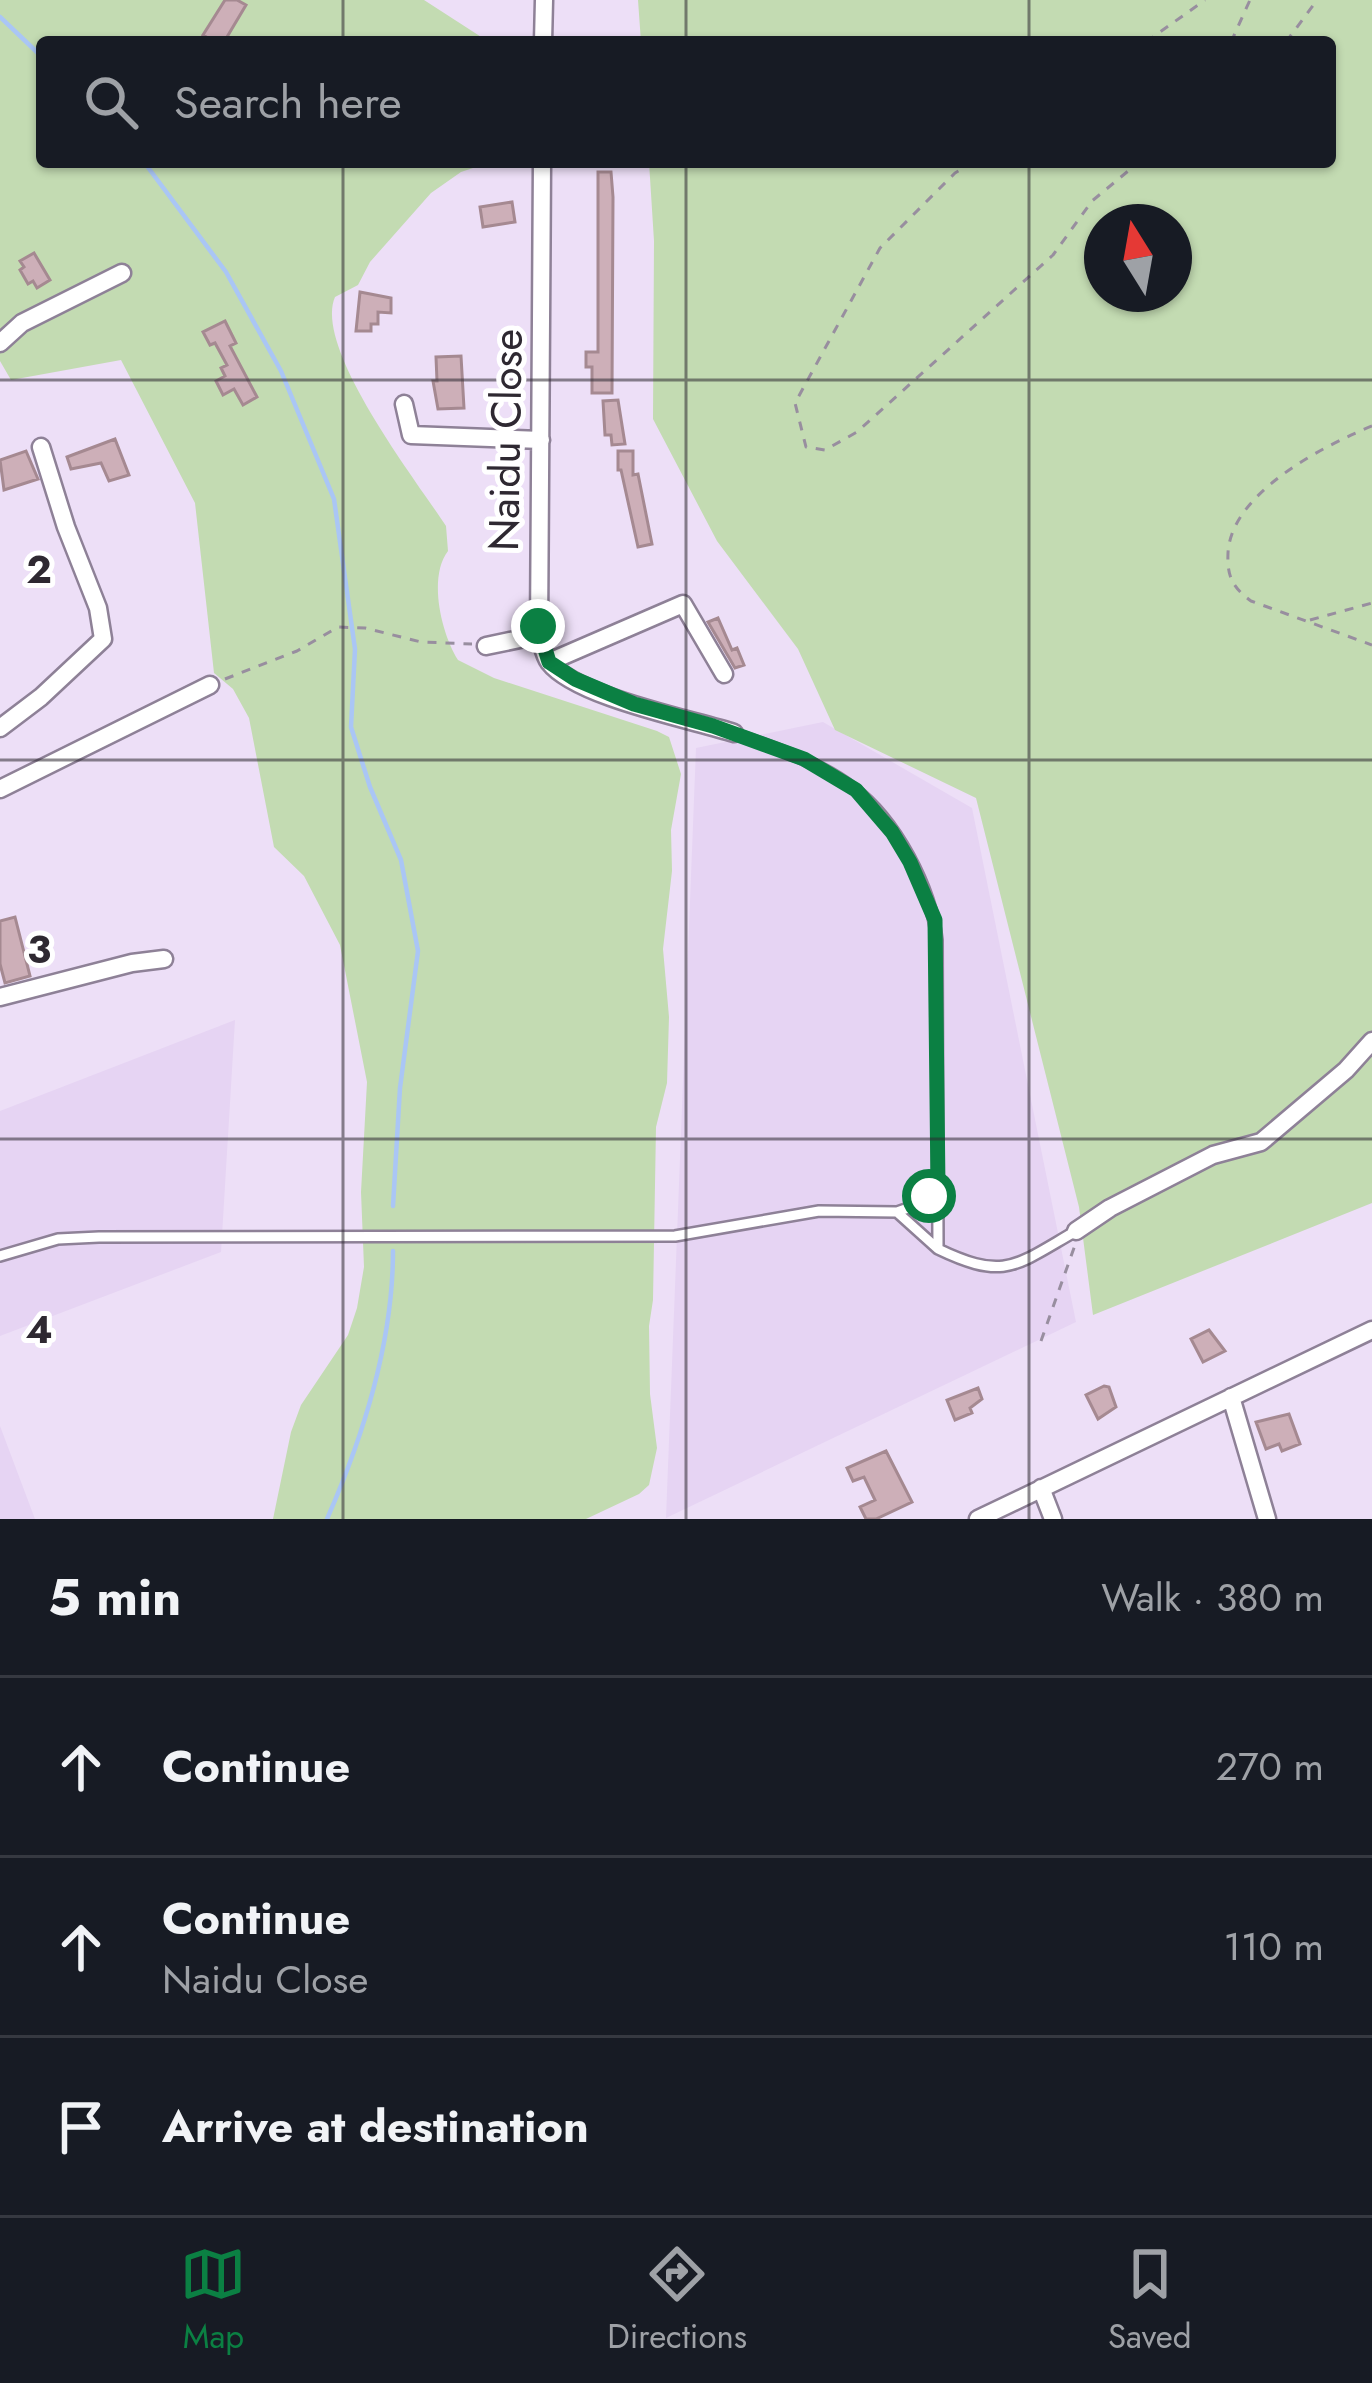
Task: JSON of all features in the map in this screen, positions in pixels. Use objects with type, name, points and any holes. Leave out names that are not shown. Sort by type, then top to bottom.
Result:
[{"type":"street","points":[[543,36],[544,0]]},
{"type":"street","name":"Naidu Close","points":[[542,168],[539,635],[549,662]]},
{"type":"street","points":[[0,343],[22,323],[122,273]]},
{"type":"street","points":[[404,404],[412,435],[541,440]]},
{"type":"street","points":[[0,728],[103,639],[98,608],[40,447]]},
{"type":"street","points":[[549,662],[682,604],[724,674]]},
{"type":"street","points":[[485,646],[539,635]]},
{"type":"street","points":[[549,662],[607,695],[734,733]]},
{"type":"street","points":[[0,789],[210,685]]},
{"type":"street","points":[[0,997],[164,959]]},
{"type":"street","points":[[1076,1231],[1110,1208],[1213,1155],[1261,1142],[1346,1070],[1372,1041]]},
{"type":"street","points":[[978,1519],[1372,1330]]},
{"type":"street","points":[[1232,1396],[1267,1519]]},
{"type":"street","points":[[1041,1488],[1053,1519]]},
{"type":"lane","points":[[734,733],[804,759],[856,790],[892,832],[924,891],[937,940],[938,1250]]},
{"type":"lane","points":[[0,1256],[58,1239],[79,1238],[675,1236],[819,1211],[897,1212],[922,1203],[938,1187]]},
{"type":"lane","points":[[897,1212],[938,1250],[980,1268],[1019,1262],[1076,1231]]},
{"type":"path","points":[[1154,36],[1205,0]]},
{"type":"path","points":[[1234,36],[1250,0]]},
{"type":"path","points":[[1290,36],[1317,0]]},
{"type":"path","points":[[964,168],[880,248],[795,403],[806,447],[825,449],[857,432],[1053,255],[1092,201],[1132,168]]},
{"type":"path","points":[[1372,424],[1333,442],[1257,495],[1230,534],[1228,576],[1251,601],[1372,645]]},
{"type":"path","points":[[1308,621],[1372,603]]},
{"type":"path","points":[[210,685],[297,651],[338,627],[365,628],[421,642],[485,646]]},
{"type":"path","points":[[1041,1341],[1072,1257],[1076,1231]]},
{"type":"shaded area","points":[[823,722],[972,808],[1076,1322],[666,1518],[696,748]]},
{"type":"shaded area","points":[[235,1020],[221,1252],[0,1336],[0,1111]]},
{"type":"shaded area","points":[[0,1426],[35,1519],[0,1519]]},
{"type":"green space","points":[[0,0],[424,0],[480,36],[36,36],[36,168],[473,168],[431,193],[370,262],[358,285],[335,297],[332,320],[339,348],[371,413],[446,526],[448,551],[439,575],[439,605],[458,660],[494,678],[669,737],[681,774],[671,830],[672,871],[663,949],[669,1017],[667,1083],[656,1127],[649,1326],[657,1448],[649,1485],[639,1494],[586,1519],[273,1519],[291,1432],[301,1405],[348,1335],[364,1267],[361,1192],[367,1082],[340,945],[304,876],[274,847],[249,718],[233,689],[214,673],[195,503],[121,360],[11,380],[0,361]]},
{"type":"green space","points":[[638,0],[1372,0],[1372,1203],[1093,1315],[1079,1207],[976,798],[835,730],[798,649],[717,541],[653,419],[649,168],[1336,168],[1336,36],[641,36]]},
{"type":"building","points":[[225,0],[246,5],[228,36],[203,35]]},
{"type":"building","points":[[598,172],[611,172],[613,197],[612,393],[592,393],[592,367],[586,367],[586,352],[598,352]]},
{"type":"building","points":[[512,202],[515,222],[483,227],[480,207]]},
{"type":"building","points":[[34,253],[50,280],[37,288],[33,281],[28,284],[20,270],[24,267],[20,261]]},
{"type":"building","points":[[360,292],[391,298],[391,313],[378,312],[378,324],[371,324],[371,331],[356,331]]},
{"type":"building","points":[[225,321],[236,343],[230,346],[257,397],[243,405],[234,389],[223,395],[216,381],[225,376],[221,368],[227,365],[203,332]]},
{"type":"building","points":[[461,356],[464,408],[438,409],[433,381],[437,381],[436,357]]},
{"type":"building","points":[[618,400],[625,444],[612,445],[611,435],[605,435],[603,401]]},
{"type":"building","points":[[115,439],[129,475],[109,481],[101,463],[71,469],[67,457]]},
{"type":"building","points":[[26,451],[38,479],[4,490],[0,460]]},
{"type":"building","points":[[618,451],[633,451],[633,475],[638,474],[652,544],[638,547],[618,470]]},
{"type":"building","points":[[718,618],[744,665],[735,668],[708,622]]},
{"type":"building","points":[[15,917],[30,976],[5,983],[0,921]]},
{"type":"building","points":[[1209,1330],[1225,1351],[1203,1362],[1191,1339]]},
{"type":"building","points":[[1109,1387],[1116,1407],[1098,1419],[1086,1395]]},
{"type":"building","points":[[978,1388],[982,1399],[970,1408],[972,1413],[955,1420],[947,1400]]},
{"type":"building","points":[[1289,1414],[1300,1444],[1282,1451],[1279,1444],[1266,1449],[1256,1422]]},
{"type":"building","points":[[886,1451],[912,1502],[866,1519],[860,1507],[875,1500],[864,1477],[853,1481],[847,1468]]},
{"type":"waterway","points":[[0,17],[36,51]]},
{"type":"waterway","points":[[148,168],[226,272],[281,371],[334,499],[355,649],[351,727],[401,860],[418,951],[400,1088],[393,1206]]},
{"type":"waterway","points":[[327,1519],[374,1388],[388,1319],[393,1251]]},
{"type":"route","points":[[538,626],[549,662],[575,679],[607,695],[804,759],[856,790],[892,832],[935,920],[938,1187],[929,1196]]}]
